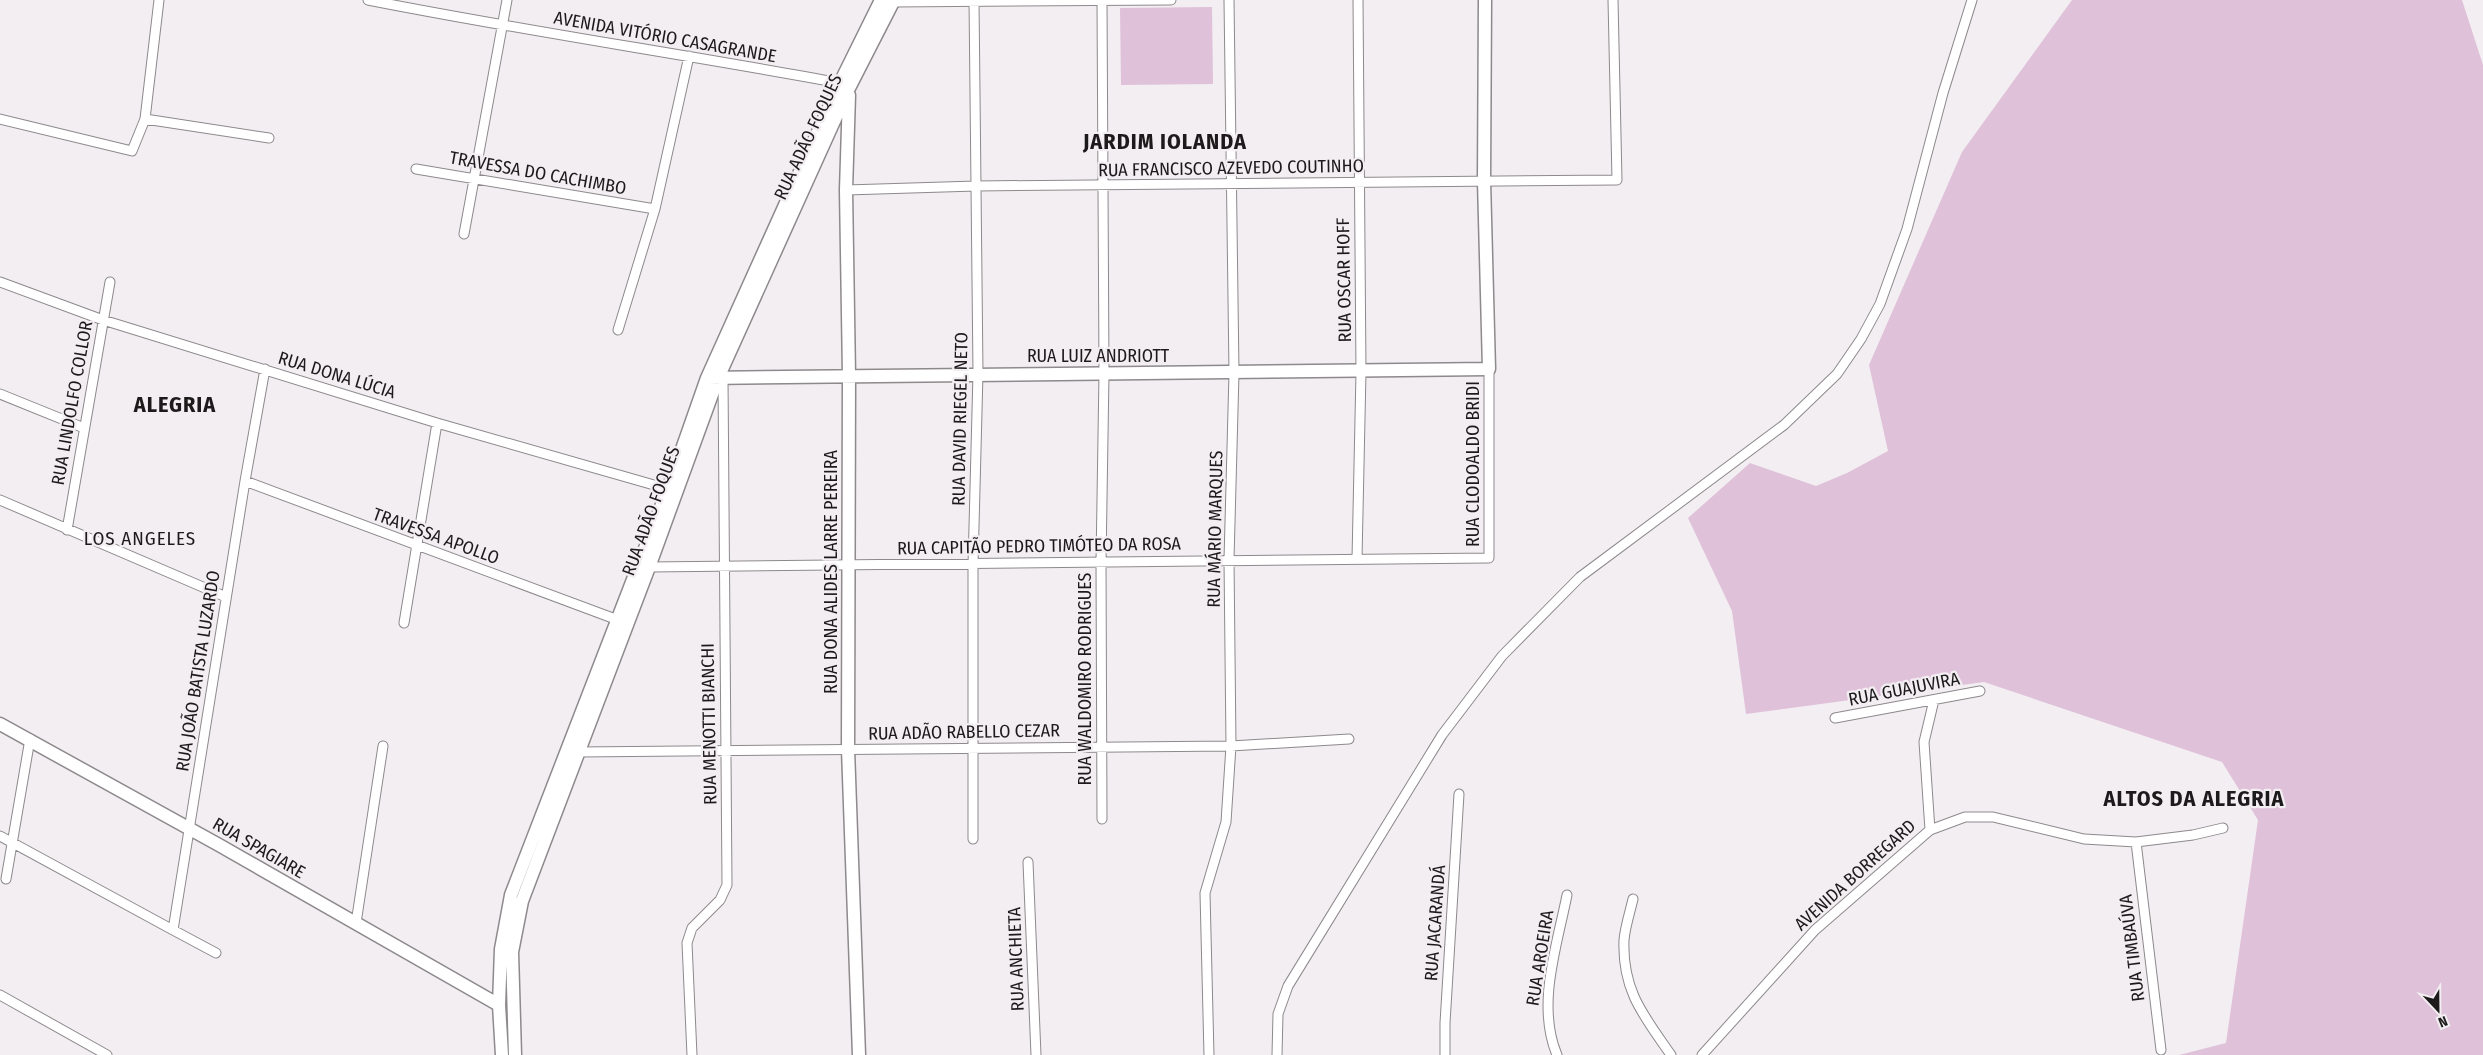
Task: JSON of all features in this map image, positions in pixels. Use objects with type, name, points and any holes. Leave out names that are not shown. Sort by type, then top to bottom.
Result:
[{"type":"street","points":[[0,120],[132,151],[145,119],[159,0]]},
{"type":"street","name":"AVENIDA VITÓRIO CASAGRANDE","points":[[368,0],[503,26],[689,56],[844,86]]},
{"type":"street","points":[[464,234],[507,0]]},
{"type":"street","points":[[889,1],[1171,0]]},
{"type":"street","name":"RUA MÁRIO MARQUES","points":[[1209,1055],[1205,893],[1226,822],[1231,746],[1229,560],[1234,373],[1229,0]]},
{"type":"street","name":"RUA OSCAR HOFF","points":[[1357,559],[1361,372],[1358,0]]},
{"type":"street","points":[[1485,0],[1484,181],[1489,369]]},
{"type":"street","name":"RUA FRANCISCO AZEVEDO COUTINHO","points":[[846,190],[976,186],[1617,180],[1613,0]]},
{"type":"street","points":[[1277,1054],[1278,1014],[1288,986],[1442,735],[1502,656],[1580,577],[1784,425],[1837,374],[1861,339],[1880,304],[1907,229],[1943,93],[1972,0]]},
{"type":"street","name":"RUA ADÃO FOQUES","points":[[502,1055],[499,1005],[500,949],[511,895],[668,489],[844,86],[889,1]]},
{"type":"street","name":"RUA DAVID RIEGEL NETO","points":[[973,839],[974,565],[978,374],[974,1]]},
{"type":"street","name":"RUA WALDOMIRO RODRIGUES","points":[[1102,1],[1104,373],[1101,563],[1102,819]]},
{"type":"street","points":[[618,330],[655,209],[689,56]]},
{"type":"street","name":"RUA DONA ALIDES LARRE PEREIRA","points":[[844,86],[849,375],[848,749],[859,1055]]},
{"type":"street","points":[[145,119],[269,138]]},
{"type":"street","name":"TRAVESSA DO CACHIMBO","points":[[416,168],[655,209]]},
{"type":"street","name":"RUA DONA LÚCIA","points":[[0,282],[104,320],[437,423],[668,489]]},
{"type":"street","name":"RUA LINDOLFO COLLOR","points":[[67,530],[110,282]]},
{"type":"street","name":"RUA JOÃO BATISTA LUZARDO","points":[[173,930],[244,481],[265,369]]},
{"type":"street","name":"RUA LUIZ ANDRIOTT","points":[[716,378],[849,375],[1361,372],[1489,369]]},
{"type":"street","name":"RUA CLODOALDO BRIDI","points":[[1489,369],[1489,558]]},
{"type":"street","name":"RUA ADÃO FOQUES","points":[[515,1055],[512,952],[522,901],[649,567],[716,378]]},
{"type":"street","name":"RUA MENOTTI BIANCHI","points":[[692,1055],[687,942],[692,928],[720,900],[727,885],[723,567],[716,378]]},
{"type":"street","points":[[0,394],[84,428]]},
{"type":"street","points":[[404,623],[437,423]]},
{"type":"street","name":"TRAVESSA APOLLO","points":[[244,481],[417,547],[618,620]]},
{"type":"street","points":[[0,500],[226,597]]},
{"type":"street","name":"RUA CAPITÃO PEDRO TIMÓTEO DA ROSA","points":[[649,567],[1489,558]]},
{"type":"street","name":"RUA GUAJUVIRA","points":[[1834,718],[1980,691]]},
{"type":"street","points":[[1930,830],[1924,742],[1934,700]]},
{"type":"street","name":"RUA SPAGIARE","points":[[0,724],[189,828],[499,1005]]},
{"type":"street","points":[[6,879],[30,739]]},
{"type":"street","name":"RUA ADÃO RABELLO CEZAR","points":[[578,752],[1231,746],[1349,739]]},
{"type":"street","points":[[356,923],[383,746]]},
{"type":"street","name":"RUA JACARANDÁ","points":[[1445,1055],[1445,1023],[1459,794]]},
{"type":"street","name":"AVENIDA BORREGARD","points":[[1702,1055],[1815,930],[1930,830],[1965,817],[1993,817],[2084,839],[2136,842],[2193,836],[2223,828]]},
{"type":"street","points":[[0,836],[216,953]]},
{"type":"street","name":"RUA TIMBAÚVA","points":[[2136,842],[2161,1050]]},
{"type":"street","name":"RUA ANCHIETA","points":[[1028,862],[1036,1055]]},
{"type":"street","name":"RUA AROEIRA","points":[[1557,1055],[1550,1038],[1547,1014],[1549,984],[1567,895]]},
{"type":"street","points":[[1633,899],[1624,939],[1625,965],[1629,986],[1640,1010],[1671,1055]]},
{"type":"street","points":[[0,995],[107,1055]]},
{"type":"shaded area","points":[[2072,0],[2462,0],[2483,65],[2483,1055],[2179,1055],[2226,1043],[2258,820],[2222,762],[1984,682],[1746,714],[1732,611],[1688,518],[1750,463],[1816,486],[1847,473],[1888,451],[1869,365],[1962,152]]},
{"type":"shaded area","points":[[1212,7],[1213,84],[1121,85],[1120,8]]},
{"type":"district","name":"JARDIM IOLANDA","points":[[1165,141]]},
{"type":"district","name":"ALEGRIA","points":[[175,404]]},
{"type":"district","name":"LOS ANGELES","points":[[140,538]]},
{"type":"district","name":"ALTOS DA ALEGRIA","points":[[2194,798]]}]
